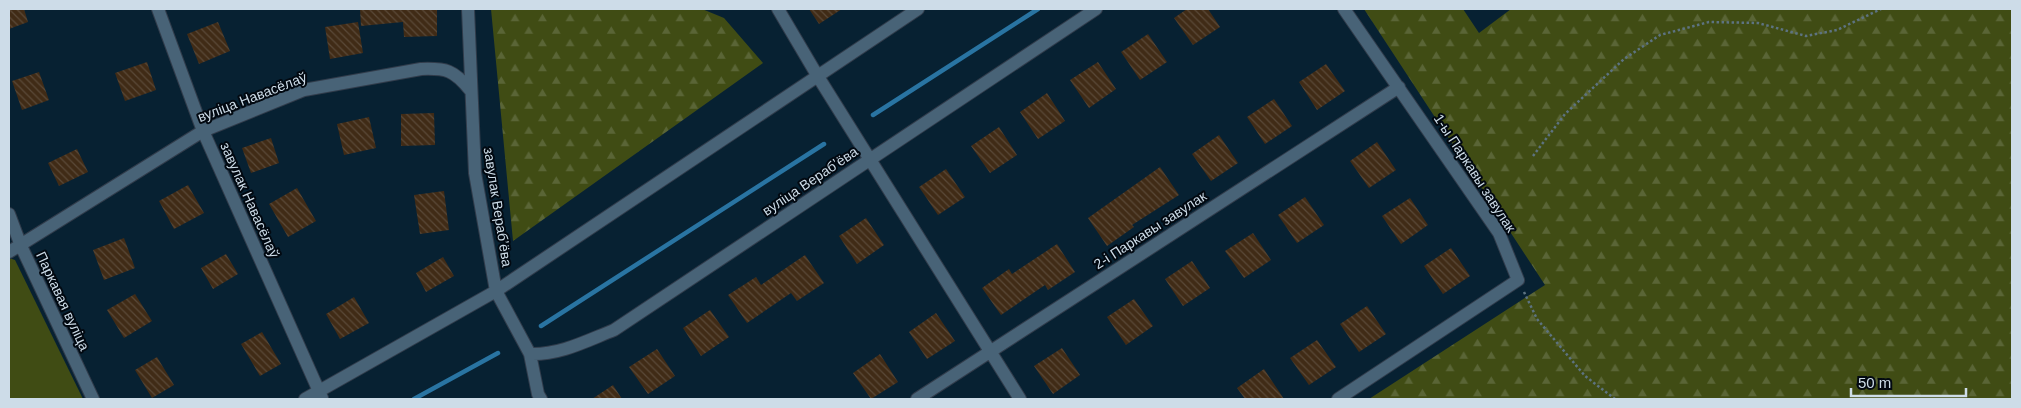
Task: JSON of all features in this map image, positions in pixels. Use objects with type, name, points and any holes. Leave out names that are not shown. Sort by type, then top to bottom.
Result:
[{"type":"street","name":"завулак Навасёлаў","points":[[158,9],[203,131],[321,396]]},
{"type":"street","name":"завулак Верабʼёва","points":[[468,9],[475,173],[496,291],[530,354],[538,394],[541,399]]},
{"type":"street","points":[[778,9],[817,76],[871,159],[989,352],[1020,399]]},
{"type":"street","points":[[305,399],[321,396],[496,291],[918,9]]},
{"type":"street","name":"вуліца Верабʼёва","points":[[530,354],[547,354],[564,350],[614,330],[1096,9]]},
{"type":"street","name":"1-ы Паркавы завулак","points":[[1344,9],[1499,233],[1518,280]]},
{"type":"street","name":"вуліца Навасёлаў","points":[[9,252],[203,131],[304,90],[420,69],[440,68],[454,73],[470,90]]},
{"type":"street","name":"2-і Паркавы завулак","points":[[916,399],[1399,87]]},
{"type":"street","name":"Паркавая вуліца","points":[[9,214],[21,246],[93,399]]},
{"type":"street","points":[[1338,399],[1518,280]]},
{"type":"path","points":[[1533,156],[1565,114],[1624,59],[1660,35],[1710,22],[1758,23],[1806,36],[1837,30],[1881,9]]},
{"type":"path","points":[[1518,280],[1537,319],[1585,376],[1615,399]]},
{"type":"green space","points":[[491,9],[702,9],[724,18],[763,63],[513,241]]},
{"type":"green space","points":[[1364,9],[1463,9],[1479,33],[1511,9],[2012,9],[2012,399],[1369,399],[1545,285]]},
{"type":"green space","points":[[9,258],[15,260],[83,399],[9,399]]},
{"type":"building","points":[[9,9],[24,9],[28,22],[9,29]]},
{"type":"building","points":[[360,9],[437,9],[437,36],[404,37],[403,22],[361,26]]},
{"type":"building","points":[[809,9],[842,9],[819,24]]},
{"type":"building","points":[[1187,9],[1208,9],[1220,27],[1193,45],[1174,18]]},
{"type":"building","points":[[218,22],[230,51],[199,64],[187,34]]},
{"type":"building","points":[[358,22],[363,53],[330,59],[325,27]]},
{"type":"building","points":[[1148,34],[1167,62],[1140,80],[1121,52]]},
{"type":"building","points":[[147,62],[156,90],[125,101],[115,73]]},
{"type":"building","points":[[1098,62],[1116,89],[1089,108],[1070,80]]},
{"type":"building","points":[[1326,64],[1345,91],[1317,110],[1299,82]]},
{"type":"building","points":[[39,72],[49,100],[22,110],[12,81]]},
{"type":"building","points":[[1047,93],[1065,121],[1038,139],[1020,112]]},
{"type":"building","points":[[1274,99],[1292,126],[1265,144],[1247,117]]},
{"type":"building","points":[[434,113],[435,145],[401,146],[401,114]]},
{"type":"building","points":[[369,117],[376,148],[344,155],[337,124]]},
{"type":"building","points":[[999,127],[1017,155],[990,173],[971,146]]},
{"type":"building","points":[[1219,135],[1238,163],[1211,181],[1192,154]]},
{"type":"building","points":[[271,138],[279,163],[251,173],[242,148]]},
{"type":"building","points":[[1377,142],[1396,170],[1369,188],[1350,161]]},
{"type":"building","points":[[77,149],[88,172],[59,186],[48,163]]},
{"type":"building","points":[[1160,167],[1179,195],[1132,225],[1134,227],[1107,246],[1088,218]]},
{"type":"building","points":[[946,169],[965,197],[938,215],[919,187]]},
{"type":"building","points":[[188,185],[204,213],[174,229],[159,201]]},
{"type":"building","points":[[297,188],[316,221],[288,237],[269,204]]},
{"type":"building","points":[[444,191],[449,230],[420,234],[414,195]]},
{"type":"building","points":[[1305,197],[1324,225],[1297,243],[1278,215]]},
{"type":"building","points":[[1410,198],[1428,225],[1401,244],[1382,216]]},
{"type":"building","points":[[866,218],[884,245],[857,264],[839,236]]},
{"type":"building","points":[[1253,233],[1271,260],[1244,278],[1225,251]]},
{"type":"building","points":[[124,238],[135,268],[104,280],[93,250]]},
{"type":"building","points":[[1057,244],[1075,272],[1048,290],[1045,285],[1001,315],[982,288],[1009,269],[1012,274]]},
{"type":"building","points":[[1451,248],[1470,276],[1443,294],[1424,266]]},
{"type":"building","points":[[226,254],[238,274],[213,289],[201,268]]},
{"type":"building","points":[[805,255],[824,283],[797,301],[791,293],[747,323],[728,295],[756,277],[761,285]]},
{"type":"building","points":[[443,257],[454,276],[426,292],[416,273]]},
{"type":"building","points":[[1192,261],[1210,288],[1183,306],[1165,279]]},
{"type":"building","points":[[135,294],[152,321],[124,338],[107,310]]},
{"type":"building","points":[[354,297],[369,323],[340,339],[326,314]]},
{"type":"building","points":[[1134,299],[1153,326],[1126,345],[1107,317]]},
{"type":"building","points":[[1367,306],[1386,334],[1359,352],[1340,324]]},
{"type":"building","points":[[710,310],[729,337],[701,356],[683,328]]},
{"type":"building","points":[[936,313],[955,341],[927,359],[909,332]]},
{"type":"building","points":[[262,332],[281,364],[260,376],[241,344]]},
{"type":"building","points":[[1317,340],[1336,367],[1309,385],[1290,358]]},
{"type":"building","points":[[1062,348],[1080,375],[1053,394],[1034,366]]},
{"type":"building","points":[[657,349],[675,376],[648,394],[629,367]]},
{"type":"building","points":[[880,354],[898,382],[871,399],[853,373]]},
{"type":"building","points":[[157,357],[174,385],[152,398],[135,370]]},
{"type":"building","points":[[1264,369],[1284,399],[1245,399],[1237,388]]},
{"type":"building","points":[[613,385],[622,399],[592,399]]},
{"type":"waterway","points":[[873,115],[1038,9]]},
{"type":"waterway","points":[[541,326],[824,144]]},
{"type":"waterway","points":[[414,399],[498,353]]}]
